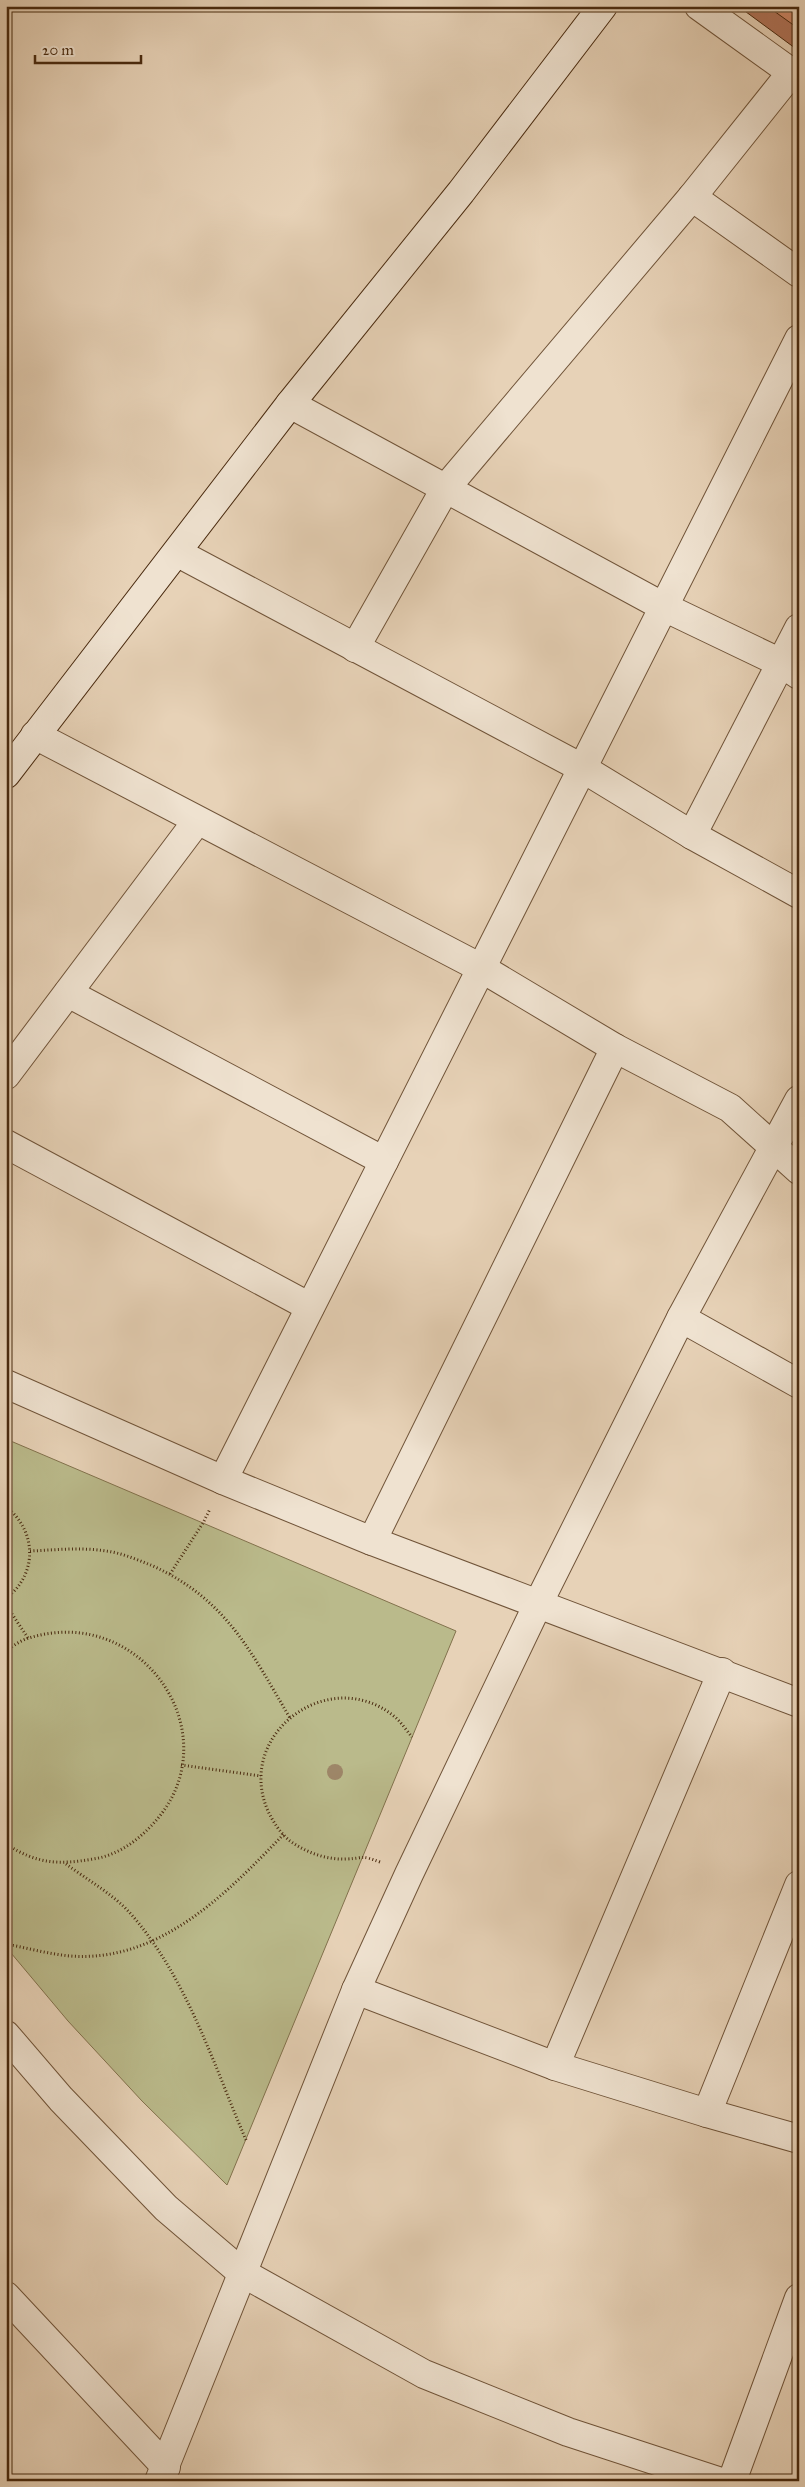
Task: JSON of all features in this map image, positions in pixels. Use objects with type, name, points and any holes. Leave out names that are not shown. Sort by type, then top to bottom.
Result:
[{"type":"street","points":[[6,774],[178,553],[290,404],[461,192],[603,6]]},
{"type":"street","points":[[355,648],[445,490],[795,76],[699,6]]},
{"type":"street","points":[[692,197],[799,273]]},
{"type":"street","points":[[223,1480],[799,339]]},
{"type":"street","points":[[290,404],[445,490],[664,607],[790,669]]},
{"type":"street","points":[[178,553],[582,768],[692,835],[799,894]]},
{"type":"street","points":[[692,835],[790,669],[799,628]]},
{"type":"street","points":[[35,735],[482,968],[615,1048],[730,1108],[799,1170]]},
{"type":"street","points":[[6,1075],[197,821]]},
{"type":"street","points":[[68,993],[384,1161]]},
{"type":"street","points":[[372,1541],[615,1048]]},
{"type":"street","points":[[6,2296],[162,2474],[241,2272],[356,1990],[409,1874],[537,1606],[681,1318],[799,1100]]},
{"type":"street","points":[[6,1144],[310,1307]]},
{"type":"street","points":[[681,1318],[799,1384]]},
{"type":"street","points":[[6,1384],[223,1480],[372,1541],[537,1606],[722,1672],[799,1703]]},
{"type":"street","points":[[555,2066],[722,1672]]},
{"type":"street","points":[[707,2113],[799,1885]]},
{"type":"street","points":[[356,1990],[555,2066],[799,2139]]},
{"type":"street","points":[[6,2035],[61,2099],[166,2208],[241,2272],[424,2374],[568,2432],[718,2481]]},
{"type":"street","points":[[732,2481],[799,2298]]},
{"type":"path","points":[[170,1574],[203,1523],[223,1480]]},
{"type":"path","points":[[6,1507],[15,1514],[25,1528],[30,1552],[24,1579],[6,1598]]},
{"type":"path","points":[[30,1552],[75,1549],[107,1551],[136,1559],[170,1574],[207,1599],[231,1624],[249,1648],[290,1718]]},
{"type":"path","points":[[6,1605],[28,1638]]},
{"type":"path","points":[[6,1651],[28,1638],[64,1632],[101,1636],[134,1652],[160,1677],[177,1709],[184,1745],[179,1781],[163,1814],[138,1840],[105,1857],[65,1864],[25,1857],[6,1844]]},
{"type":"path","points":[[409,1874],[363,1856],[348,1859],[329,1859],[311,1854],[290,1840],[274,1822],[264,1800],[261,1776],[266,1752],[278,1729],[298,1712],[321,1700],[347,1698],[372,1703],[395,1717],[412,1737]]},
{"type":"path","points":[[181,1765],[261,1776]]},
{"type":"path","points":[[6,1944],[70,1956],[110,1954],[151,1941],[189,1921],[230,1889],[284,1834]]},
{"type":"path","points":[[65,1864],[129,1912],[151,1941],[186,2000],[246,2140]]},
{"type":"green space","points":[[6,1439],[456,1631],[227,2185],[142,2101],[68,2021],[6,1947]]},
{"type":"building","points":[[767,6],[799,6],[799,29]]}]
